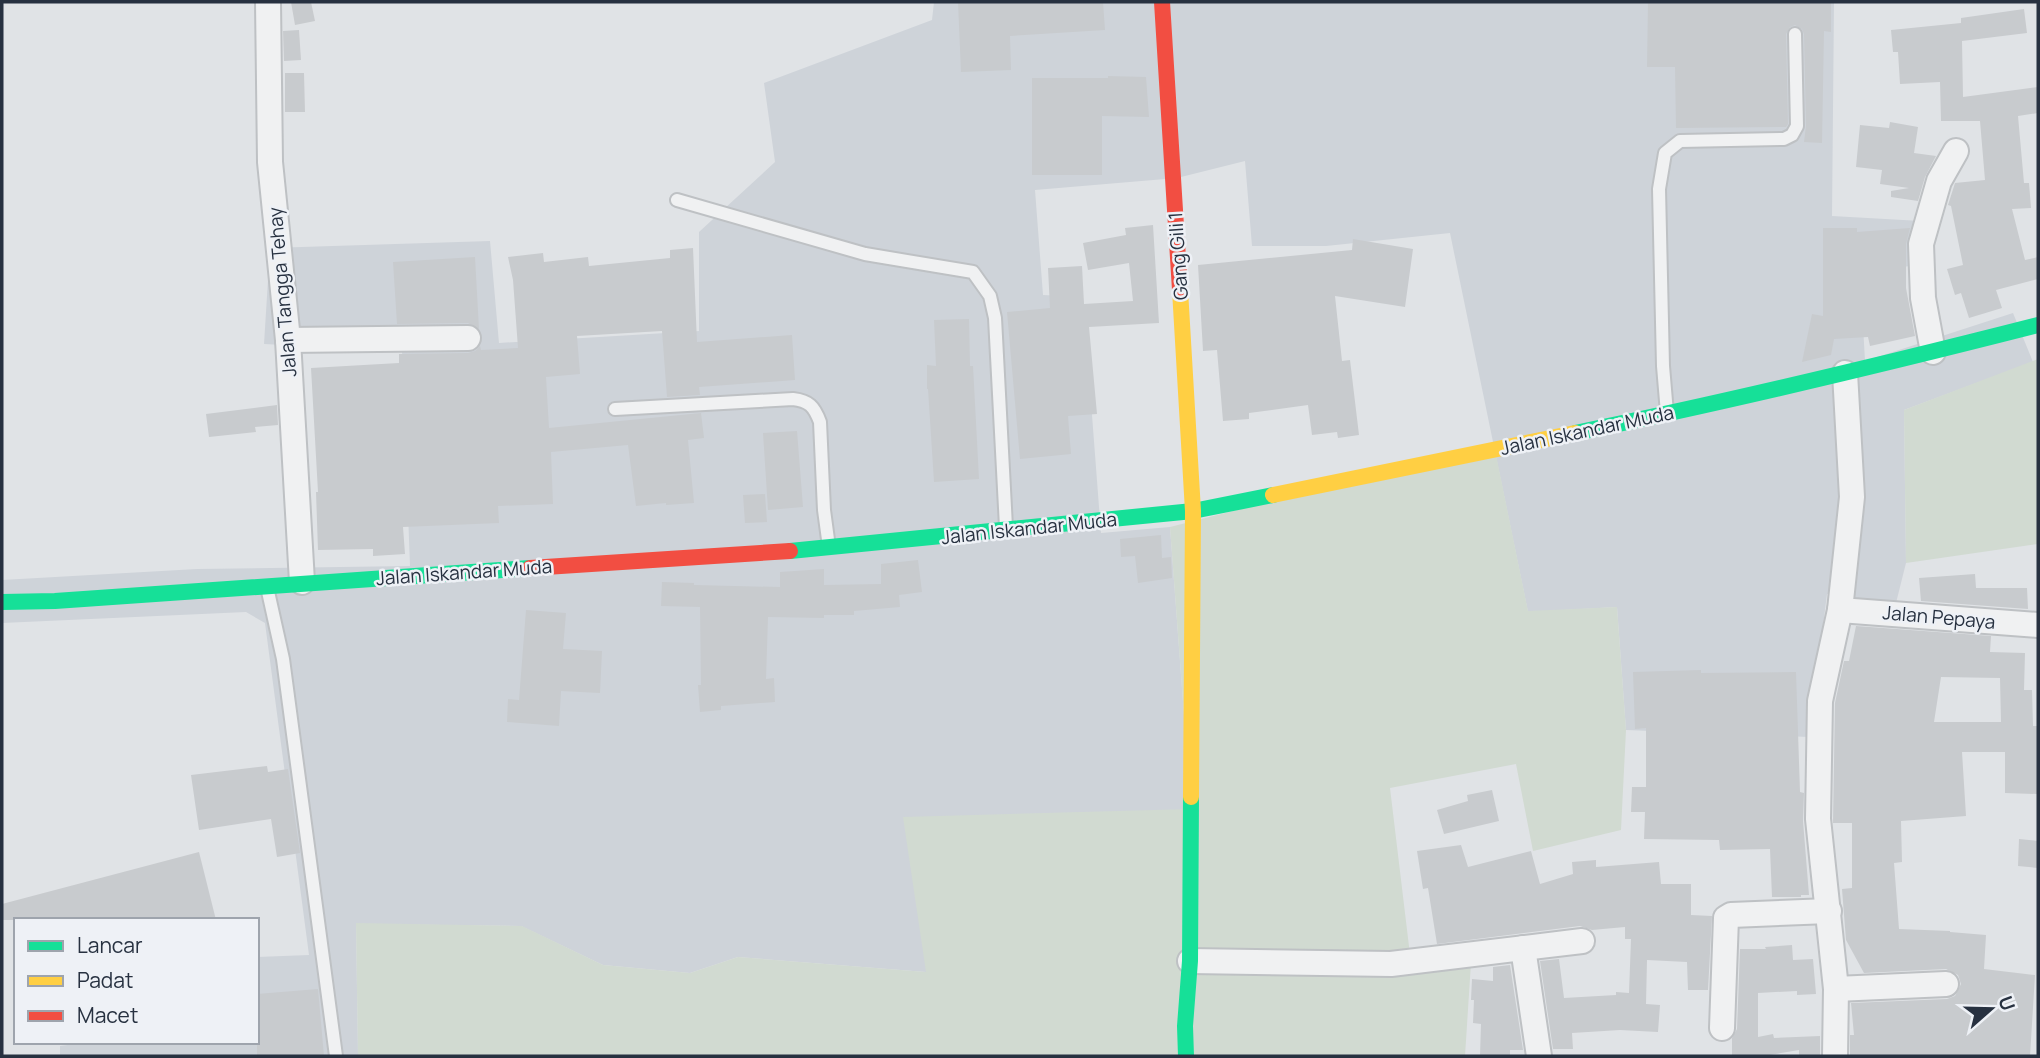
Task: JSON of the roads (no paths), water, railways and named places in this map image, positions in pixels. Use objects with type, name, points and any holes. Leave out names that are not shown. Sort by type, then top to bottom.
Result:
[{"type":"street","name":"Jalan Tangga Tehay","points":[[268,2],[270,162],[288,340],[302,582]]},
{"type":"street","name":"Gang Gili 1","points":[[1162,2],[1193,511],[1190,961],[1185,1026],[1186,1056]]},
{"type":"street","points":[[1933,352],[1923,298],[1922,244],[1939,181],[1956,151]]},
{"type":"street","name":"Jalan Iskandar Muda","points":[[2,602],[55,601],[302,582],[829,549],[1193,511],[1667,414],[2038,325]]},
{"type":"street","points":[[288,340],[468,338]]},
{"type":"street","points":[[1835,1056],[1836,989],[1818,819],[1820,701],[1840,610],[1852,497],[1845,373]]},
{"type":"street","name":"Jalan Pepaya","points":[[1840,610],[2038,625]]},
{"type":"street","points":[[1722,1028],[1726,918],[1731,915],[1829,911]]},
{"type":"street","points":[[1190,961],[1391,964],[1582,941]]},
{"type":"street","points":[[1523,948],[1539,1056]]},
{"type":"street","points":[[1836,989],[1946,984]]},
{"type":"lane","points":[[1667,414],[1663,366],[1659,189],[1665,153],[1680,141],[1784,139],[1792,135],[1797,126],[1795,34]]},
{"type":"lane","points":[[677,200],[865,254],[972,272],[990,296],[995,318],[1006,530]]},
{"type":"lane","points":[[615,408],[793,399],[806,401],[815,409],[820,422],[824,510],[829,549]]},
{"type":"lane","points":[[267,586],[283,659],[337,1056]]}]
